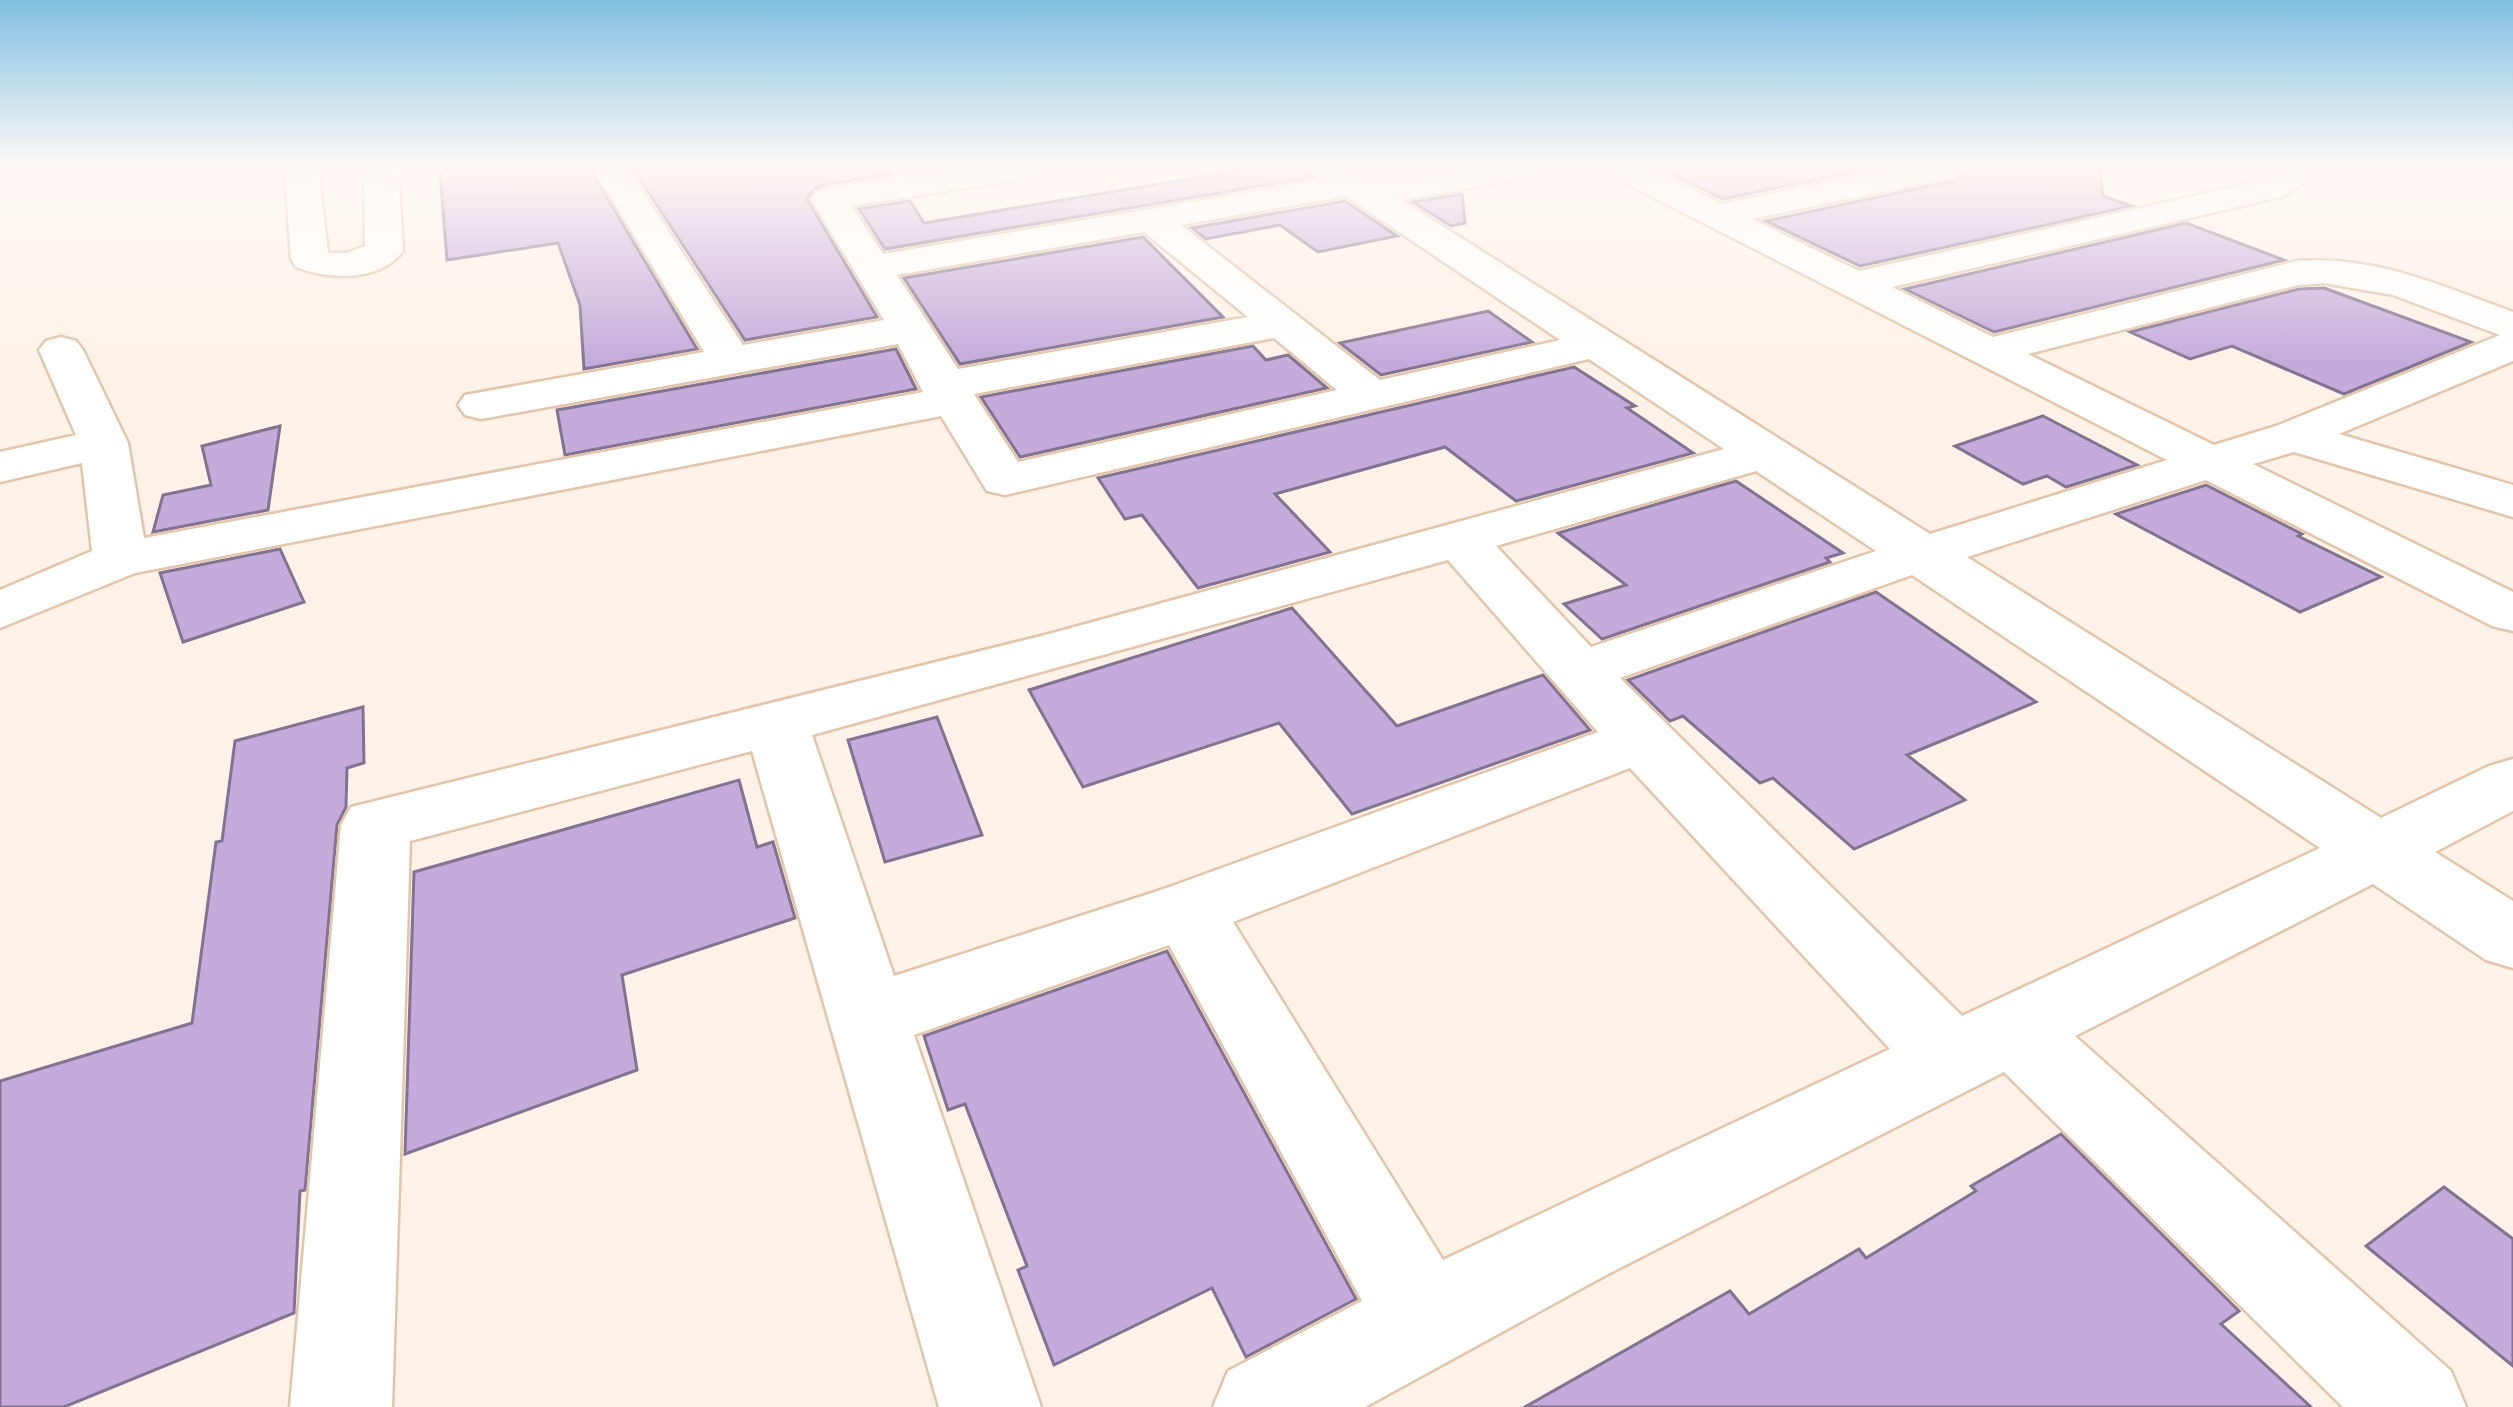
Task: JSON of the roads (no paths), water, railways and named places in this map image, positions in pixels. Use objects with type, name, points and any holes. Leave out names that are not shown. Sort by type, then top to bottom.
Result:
[{"type":"street","points":[[307,233],[310,260],[324,267],[372,259],[384,251],[383,233]]},
{"type":"street","points":[[650,233],[730,359]]},
{"type":"street","points":[[850,233],[1005,480],[1594,345]]},
{"type":"street","points":[[872,268],[1078,233]]},
{"type":"street","points":[[1168,233],[1372,396]]},
{"type":"street","points":[[1423,233],[2513,939]]},
{"type":"street","points":[[1753,233],[2513,614]]},
{"type":"street","points":[[1851,285],[2081,233]]},
{"type":"street","points":[[1984,352],[2296,273],[2331,269],[2362,274],[2513,326]]},
{"type":"street","points":[[0,611],[120,559],[1282,324]]},
{"type":"street","points":[[481,405],[908,329]]},
{"type":"street","points":[[1579,672],[1918,555],[2294,436],[2513,345]]},
{"type":"street","points":[[62,350],[104,443],[120,559]]},
{"type":"street","points":[[2294,436],[2513,501]]},
{"type":"street","points":[[0,467],[104,443]]},
{"type":"street","points":[[341,1407],[376,825],[777,727],[1461,541],[1761,454]]},
{"type":"street","points":[[1461,541],[1641,740],[1984,1046],[2415,1407]]},
{"type":"street","points":[[777,727],[990,1407]]},
{"type":"street","points":[[867,1018],[1186,910],[1641,740]]},
{"type":"street","points":[[1264,1407],[1424,1318],[2513,782]]},
{"type":"street","points":[[1186,910],[1424,1318]]}]
